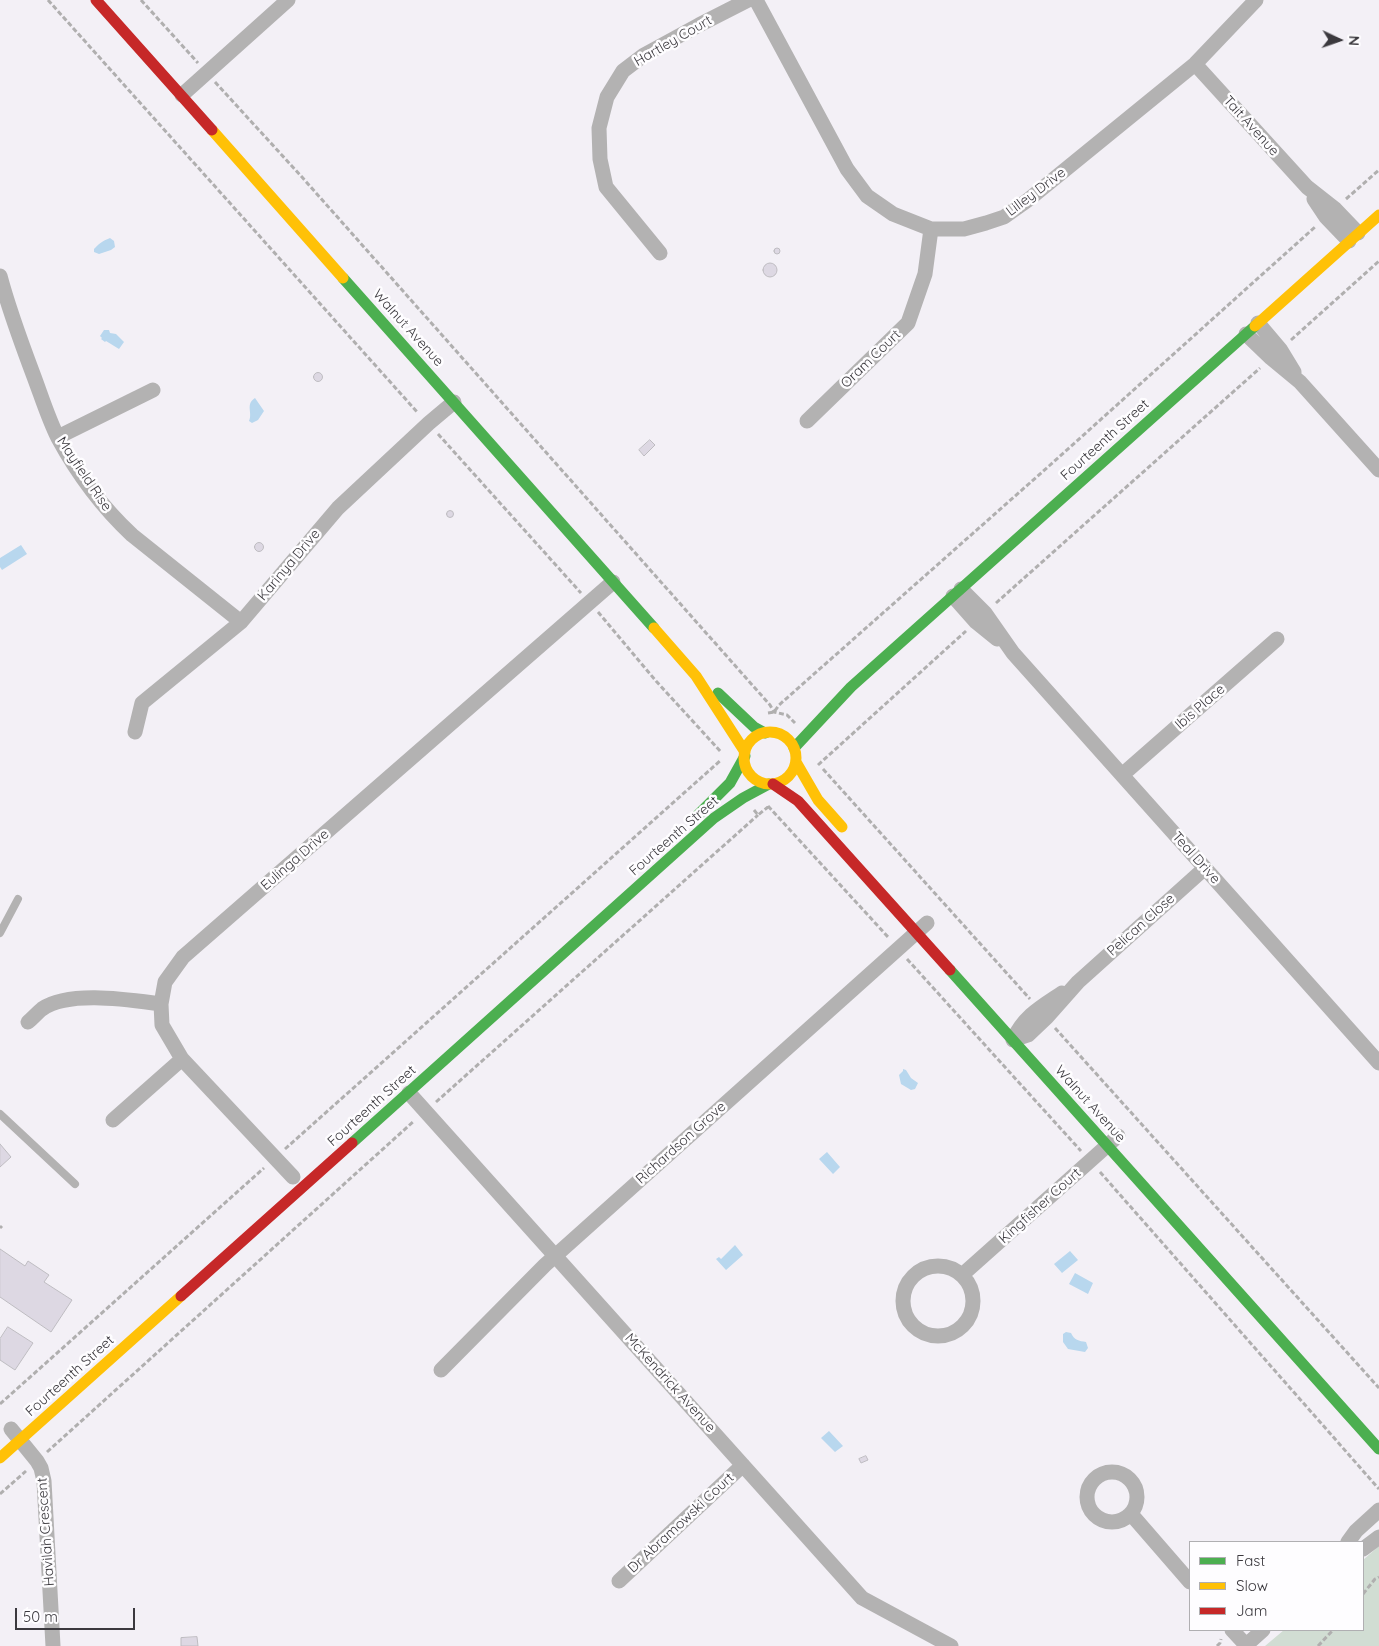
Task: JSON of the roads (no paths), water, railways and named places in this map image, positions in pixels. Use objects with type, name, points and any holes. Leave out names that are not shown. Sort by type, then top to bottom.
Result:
[{"type":"street","name":"Walnut Avenue","points":[[96,0],[696,676],[754,727],[765,733]]},
{"type":"street","points":[[182,96],[206,72],[288,0]]},
{"type":"street","name":"Hartley Court","points":[[660,253],[606,187],[600,159],[599,128],[607,97],[623,71],[644,55],[748,0]]},
{"type":"street","name":"Lilley Drive","points":[[756,0],[847,169],[866,196],[893,214],[931,229],[964,229],[1004,217],[1028,200],[1195,64],[1256,0]]},
{"type":"street","name":"Tait Avenue","points":[[1195,64],[1354,237]]},
{"type":"street","name":"Fourteenth Street","points":[[794,748],[851,687],[1379,215]]},
{"type":"street","name":"Oram Court","points":[[807,421],[908,323],[925,274],[931,229]]},
{"type":"street","name":"Mayfield Rise","points":[[0,276],[14,324],[58,437],[87,483],[119,523],[241,622]]},
{"type":"street","points":[[1258,323],[1276,354],[1379,470]]},
{"type":"street","points":[[1246,334],[1276,354]]},
{"type":"street","points":[[58,437],[153,390]]},
{"type":"street","name":"Karinya Drive","points":[[135,732],[142,703],[241,622],[338,508],[454,402]]},
{"type":"street","name":"Eulinga Drive","points":[[293,1177],[182,1059],[162,1025],[161,1004],[165,982],[183,957],[613,582]]},
{"type":"street","name":"Teal Drive","points":[[957,592],[1379,1063]]},
{"type":"street","name":"Ibis Place","points":[[1122,776],[1277,639]]},
{"type":"street","name":"Walnut Avenue","points":[[696,676],[745,754]]},
{"type":"street","name":"Fourteenth Street","points":[[781,735],[851,687]]},
{"type":"street","points":[[796,762],[794,770],[781,782],[761,783],[748,772],[745,764],[745,754],[753,740],[765,733],[781,735],[794,748],[796,762],[818,800],[846,832]]},
{"type":"street","name":"Fourteenth Street","points":[[687,826],[730,784],[745,754]]},
{"type":"street","name":"Walnut Avenue","points":[[771,784],[798,801],[925,926],[1115,1138],[1379,1449]]},
{"type":"street","name":"Fourteenth Street","points":[[0,1458],[12,1432],[409,1093],[714,818],[743,798],[771,784]]},
{"type":"street","name":"Pelican Close","points":[[1021,1032],[1205,868]]},
{"type":"street","name":"Richardson Grove","points":[[441,1370],[556,1256],[925,926]]},
{"type":"street","points":[[28,1022],[42,1009],[58,1002],[75,999],[104,998],[161,1004]]},
{"type":"street","points":[[114,1120],[182,1059]]},
{"type":"street","name":"McKendrick Avenue","points":[[409,1093],[862,1598],[952,1646]]},
{"type":"street","name":"Kingfisher Court","points":[[962,1275],[1115,1138]]},
{"type":"street","points":[[935,1266],[948,1267],[962,1275],[971,1288],[973,1309],[968,1320],[960,1330],[949,1335],[937,1337],[922,1333],[913,1326],[906,1316],[903,1304],[905,1289],[911,1278],[920,1270],[935,1266]]},
{"type":"street","name":"Havilah Crescent","points":[[12,1432],[37,1461],[44,1481],[53,1646]]},
{"type":"street","name":"Dr Abramowski Court","points":[[619,1581],[743,1465]]},
{"type":"street","points":[[1349,1541],[1356,1531],[1379,1510]]},
{"type":"street","points":[[1131,1514],[1189,1581]]},
{"type":"street","points":[[1364,1548],[1379,1536]]},
{"type":"street","points":[[1233,1631],[1245,1645],[1262,1631]]},
{"type":"lane","points":[[0,933],[18,899]]},
{"type":"lane","points":[[0,1114],[75,1184]]},
{"type":"water","points":[[110,238],[114,241],[115,247],[99,254],[94,252],[94,249],[99,244]]},
{"type":"water","points":[[104,330],[109,330],[110,333],[116,334],[124,342],[119,349],[101,339],[100,336]]},
{"type":"water","points":[[255,398],[264,411],[258,420],[252,423],[249,421],[250,403]]},
{"type":"water","points":[[21,545],[27,554],[2,570],[0,558]]},
{"type":"water","points":[[903,1069],[918,1083],[915,1089],[911,1090],[901,1084],[899,1075]]},
{"type":"water","points":[[827,1152],[840,1167],[833,1174],[819,1159]]},
{"type":"water","points":[[735,1245],[743,1255],[726,1270],[716,1259],[719,1257],[721,1259]]},
{"type":"water","points":[[1070,1251],[1078,1260],[1062,1273],[1054,1264]]},
{"type":"water","points":[[1075,1273],[1093,1283],[1088,1294],[1069,1284]]},
{"type":"water","points":[[1066,1332],[1071,1333],[1077,1340],[1086,1342],[1088,1348],[1085,1352],[1068,1349],[1063,1342],[1063,1334]]},
{"type":"water","points":[[829,1431],[843,1446],[835,1452],[821,1438]]}]
